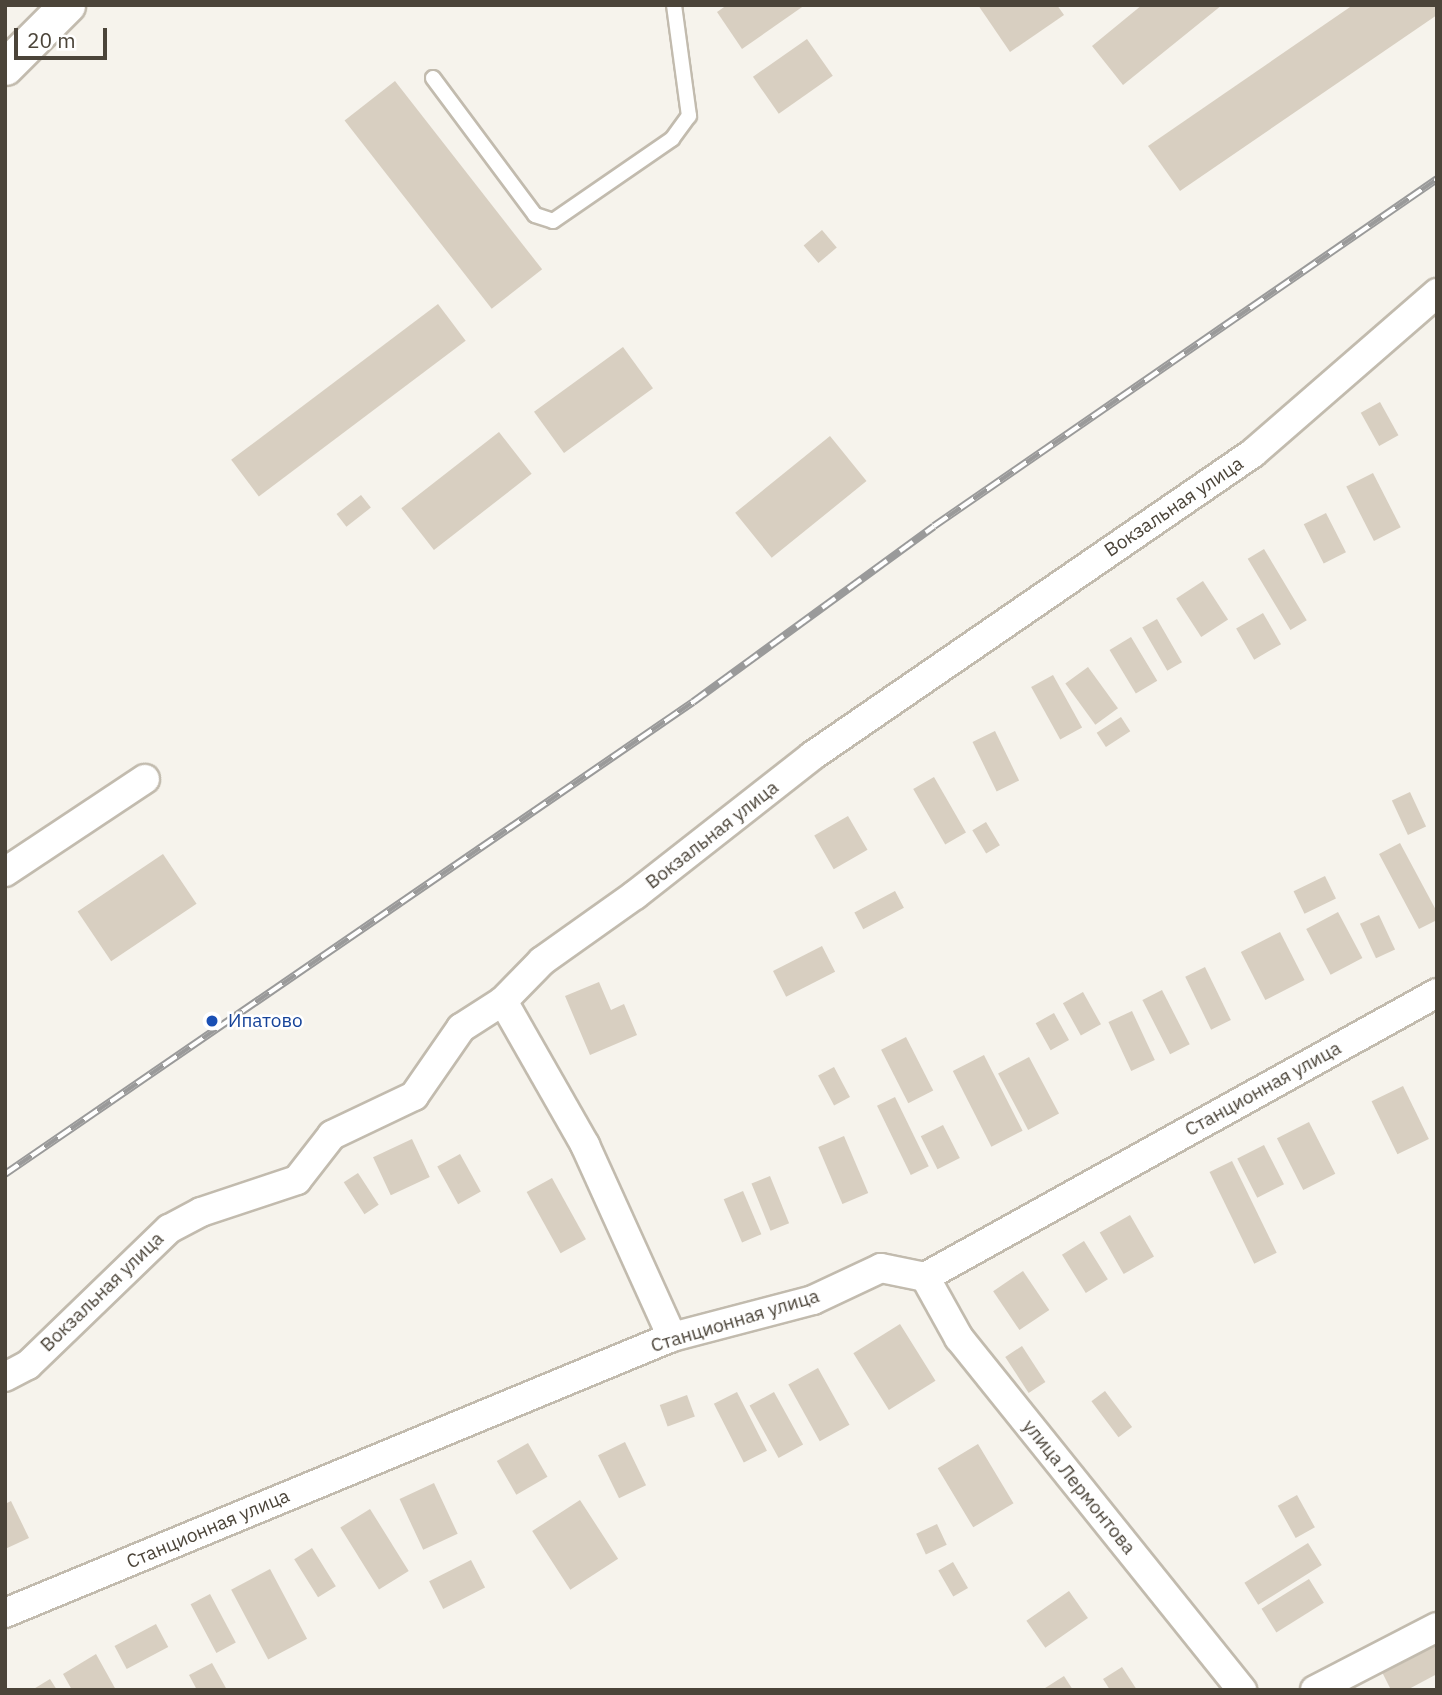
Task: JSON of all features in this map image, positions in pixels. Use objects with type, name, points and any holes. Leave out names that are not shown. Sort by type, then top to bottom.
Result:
[{"type":"street","points":[[5,67],[68,5]]},
{"type":"street","name":"Вокзальная улица","points":[[5,1377],[28,1365],[169,1229],[201,1212],[296,1180],[332,1135],[414,1096],[461,1028],[503,1001],[541,961],[635,895],[812,756],[1253,453],[1437,293]]},
{"type":"street","points":[[5,872],[145,779]]},
{"type":"street","name":"Станционная улица","points":[[5,1613],[672,1337],[813,1300],[881,1268],[925,1277],[1437,993]]},
{"type":"street","points":[[503,1001],[585,1145],[672,1337]]},
{"type":"street","name":"улица Лермонтова","points":[[925,1277],[959,1338],[1242,1690]]},
{"type":"street","points":[[1315,1690],[1437,1627]]},
{"type":"lane","points":[[433,78],[535,215],[553,221],[672,139],[688,116],[674,5]]},
{"type":"building","points":[[727,5],[805,5],[742,49],[717,12]]},
{"type":"building","points":[[978,5],[1057,5],[1064,15],[1010,52]]},
{"type":"building","points":[[1142,5],[1222,5],[1123,85],[1092,46]]},
{"type":"building","points":[[1353,5],[1437,5],[1437,15],[1180,191],[1148,146]]},
{"type":"building","points":[[807,39],[833,76],[779,114],[753,77]]},
{"type":"building","points":[[395,81],[542,269],[492,309],[345,120]]},
{"type":"building","points":[[822,230],[837,248],[818,263],[804,245]]},
{"type":"building","points":[[438,304],[466,341],[259,497],[231,460]]},
{"type":"building","points":[[623,347],[653,388],[564,453],[534,412]]},
{"type":"building","points":[[1380,402],[1398,435],[1379,446],[1361,413]]},
{"type":"building","points":[[499,432],[532,474],[434,550],[401,508]]},
{"type":"building","points":[[830,436],[867,481],[772,558],[735,513]]},
{"type":"building","points":[[1373,473],[1401,527],[1374,541],[1346,487]]},
{"type":"building","points":[[361,495],[371,508],[346,527],[337,514]]},
{"type":"building","points":[[1326,513],[1346,552],[1324,564],[1304,524]]},
{"type":"building","points":[[1264,549],[1307,620],[1290,630],[1248,559]]},
{"type":"building","points":[[1203,581],[1228,620],[1201,637],[1176,598]]},
{"type":"building","points":[[1263,613],[1281,644],[1254,660],[1236,628]]},
{"type":"building","points":[[1157,619],[1182,662],[1167,671],[1142,628]]},
{"type":"building","points":[[1131,637],[1157,681],[1136,694],[1110,650]]},
{"type":"building","points":[[1088,667],[1118,708],[1095,725],[1065,683]]},
{"type":"building","points":[[1053,675],[1082,727],[1060,740],[1031,687]]},
{"type":"building","points":[[1121,717],[1130,731],[1106,747],[1097,733]]},
{"type":"building","points":[[995,731],[1019,780],[997,791],[973,742]]},
{"type":"building","points":[[934,777],[966,832],[945,844],[913,789]]},
{"type":"building","points":[[1410,792],[1426,826],[1408,835],[1392,800]]},
{"type":"building","points":[[848,816],[868,850],[834,869],[814,836]]},
{"type":"building","points":[[986,822],[1000,845],[986,853],[972,830]]},
{"type":"building","points":[[1400,843],[1437,912],[1437,920],[1419,929],[1379,854]]},
{"type":"building","points":[[163,854],[197,904],[111,961],[78,912]]},
{"type":"building","points":[[1325,876],[1336,898],[1305,914],[1294,891]]},
{"type":"building","points":[[895,891],[904,908],[863,929],[854,913]]},
{"type":"building","points":[[1338,912],[1362,958],[1331,975],[1306,929]]},
{"type":"building","points":[[1379,915],[1395,949],[1376,958],[1360,924]]},
{"type":"building","points":[[1280,932],[1305,980],[1265,1000],[1241,952]]},
{"type":"building","points":[[822,946],[835,972],[786,997],[773,971]]},
{"type":"building","points":[[1205,967],[1231,1020],[1211,1030],[1185,977]]},
{"type":"building","points":[[599,982],[611,1010],[624,1004],[637,1035],[590,1055],[565,996]]},
{"type":"building","points":[[1162,990],[1190,1044],[1170,1054],[1142,1000]]},
{"type":"building","points":[[1083,992],[1101,1024],[1081,1036],[1063,1003]]},
{"type":"building","points":[[1132,1011],[1155,1060],[1131,1071],[1108,1022]]},
{"type":"building","points":[[1054,1013],[1069,1040],[1051,1050],[1036,1023]]},
{"type":"building","points":[[906,1037],[933,1090],[908,1103],[881,1050]]},
{"type":"building","points":[[984,1055],[1023,1131],[991,1147],[953,1071]]},
{"type":"building","points":[[1029,1057],[1059,1114],[1028,1130],[998,1073]]},
{"type":"building","points":[[834,1067],[850,1097],[834,1105],[818,1075]]},
{"type":"building","points":[[1403,1086],[1429,1139],[1397,1154],[1372,1101]]},
{"type":"building","points":[[895,1097],[929,1166],[911,1175],[877,1106]]},
{"type":"building","points":[[1309,1122],[1335,1174],[1303,1190],[1277,1138]]},
{"type":"building","points":[[943,1125],[960,1158],[938,1169],[921,1136]]},
{"type":"building","points":[[844,1136],[868,1193],[842,1204],[818,1147]]},
{"type":"building","points":[[412,1139],[430,1177],[391,1195],[373,1157]]},
{"type":"building","points":[[1264,1145],[1284,1184],[1257,1198],[1237,1159]]},
{"type":"building","points":[[460,1154],[481,1192],[458,1204],[437,1167]]},
{"type":"building","points":[[1232,1161],[1277,1253],[1254,1264],[1210,1172]]},
{"type":"building","points":[[358,1173],[379,1205],[364,1214],[344,1182]]},
{"type":"building","points":[[770,1176],[789,1223],[771,1231],[751,1183]]},
{"type":"building","points":[[552,1178],[586,1239],[561,1253],[527,1192]]},
{"type":"building","points":[[743,1191],[761,1234],[742,1242],[724,1199]]},
{"type":"building","points":[[1130,1215],[1154,1257],[1124,1274],[1100,1232]]},
{"type":"building","points":[[1084,1241],[1108,1279],[1086,1293],[1062,1255]]},
{"type":"building","points":[[1023,1271],[1049,1310],[1019,1330],[993,1291]]},
{"type":"building","points":[[900,1324],[936,1381],[889,1410],[853,1353]]},
{"type":"building","points":[[1022,1346],[1045,1382],[1029,1393],[1005,1357]]},
{"type":"building","points":[[818,1368],[850,1425],[820,1441],[788,1384]]},
{"type":"building","points":[[1105,1391],[1132,1427],[1119,1437],[1091,1401]]},
{"type":"building","points":[[737,1392],[767,1451],[744,1463],[714,1404]]},
{"type":"building","points":[[774,1392],[803,1444],[779,1458],[750,1406]]},
{"type":"building","points":[[687,1395],[695,1417],[668,1427],[660,1405]]},
{"type":"building","points":[[625,1442],[646,1485],[619,1498],[598,1455]]},
{"type":"building","points":[[528,1443],[548,1477],[516,1495],[497,1461]]},
{"type":"building","points":[[978,1444],[1014,1503],[973,1527],[938,1468]]},
{"type":"building","points":[[434,1483],[458,1534],[423,1550],[400,1499]]},
{"type":"building","points":[[1297,1495],[1315,1527],[1296,1538],[1278,1506]]},
{"type":"building","points":[[580,1500],[618,1559],[570,1590],[532,1531]]},
{"type":"building","points":[[11,1501],[29,1538],[5,1549],[5,1504]]},
{"type":"building","points":[[370,1509],[409,1571],[379,1589],[340,1528]]},
{"type":"building","points":[[937,1524],[947,1545],[926,1555],[916,1534]]},
{"type":"building","points":[[1308,1543],[1322,1565],[1258,1605],[1244,1583]]},
{"type":"building","points":[[312,1548],[336,1586],[318,1597],[294,1559]]},
{"type":"building","points":[[471,1560],[485,1588],[443,1609],[429,1581]]},
{"type":"building","points":[[953,1562],[968,1588],[953,1596],[938,1570]]},
{"type":"building","points":[[270,1569],[307,1639],[268,1659],[231,1590]]},
{"type":"building","points":[[1309,1579],[1324,1603],[1276,1632],[1262,1609]]},
{"type":"building","points":[[1069,1591],[1088,1618],[1045,1648],[1026,1621]]},
{"type":"building","points":[[210,1594],[236,1643],[216,1653],[191,1604]]},
{"type":"building","points":[[156,1624],[168,1647],[127,1669],[115,1646]]},
{"type":"building","points":[[1437,1641],[1437,1674],[1407,1690],[1391,1690],[1381,1670]]},
{"type":"building","points":[[96,1654],[116,1690],[72,1690],[63,1674]]},
{"type":"building","points":[[212,1663],[227,1690],[197,1690],[189,1675]]},
{"type":"building","points":[[1122,1667],[1137,1690],[1110,1690],[1103,1679]]},
{"type":"building","points":[[1064,1676],[1073,1690],[1042,1690]]},
{"type":"building","points":[[50,1679],[57,1690],[32,1690]]},
{"type":"railway","points":[[5,1174],[693,702],[934,526],[1437,179]]},
{"type":"place","name":"Ипатово","points":[[212,1021]]}]
